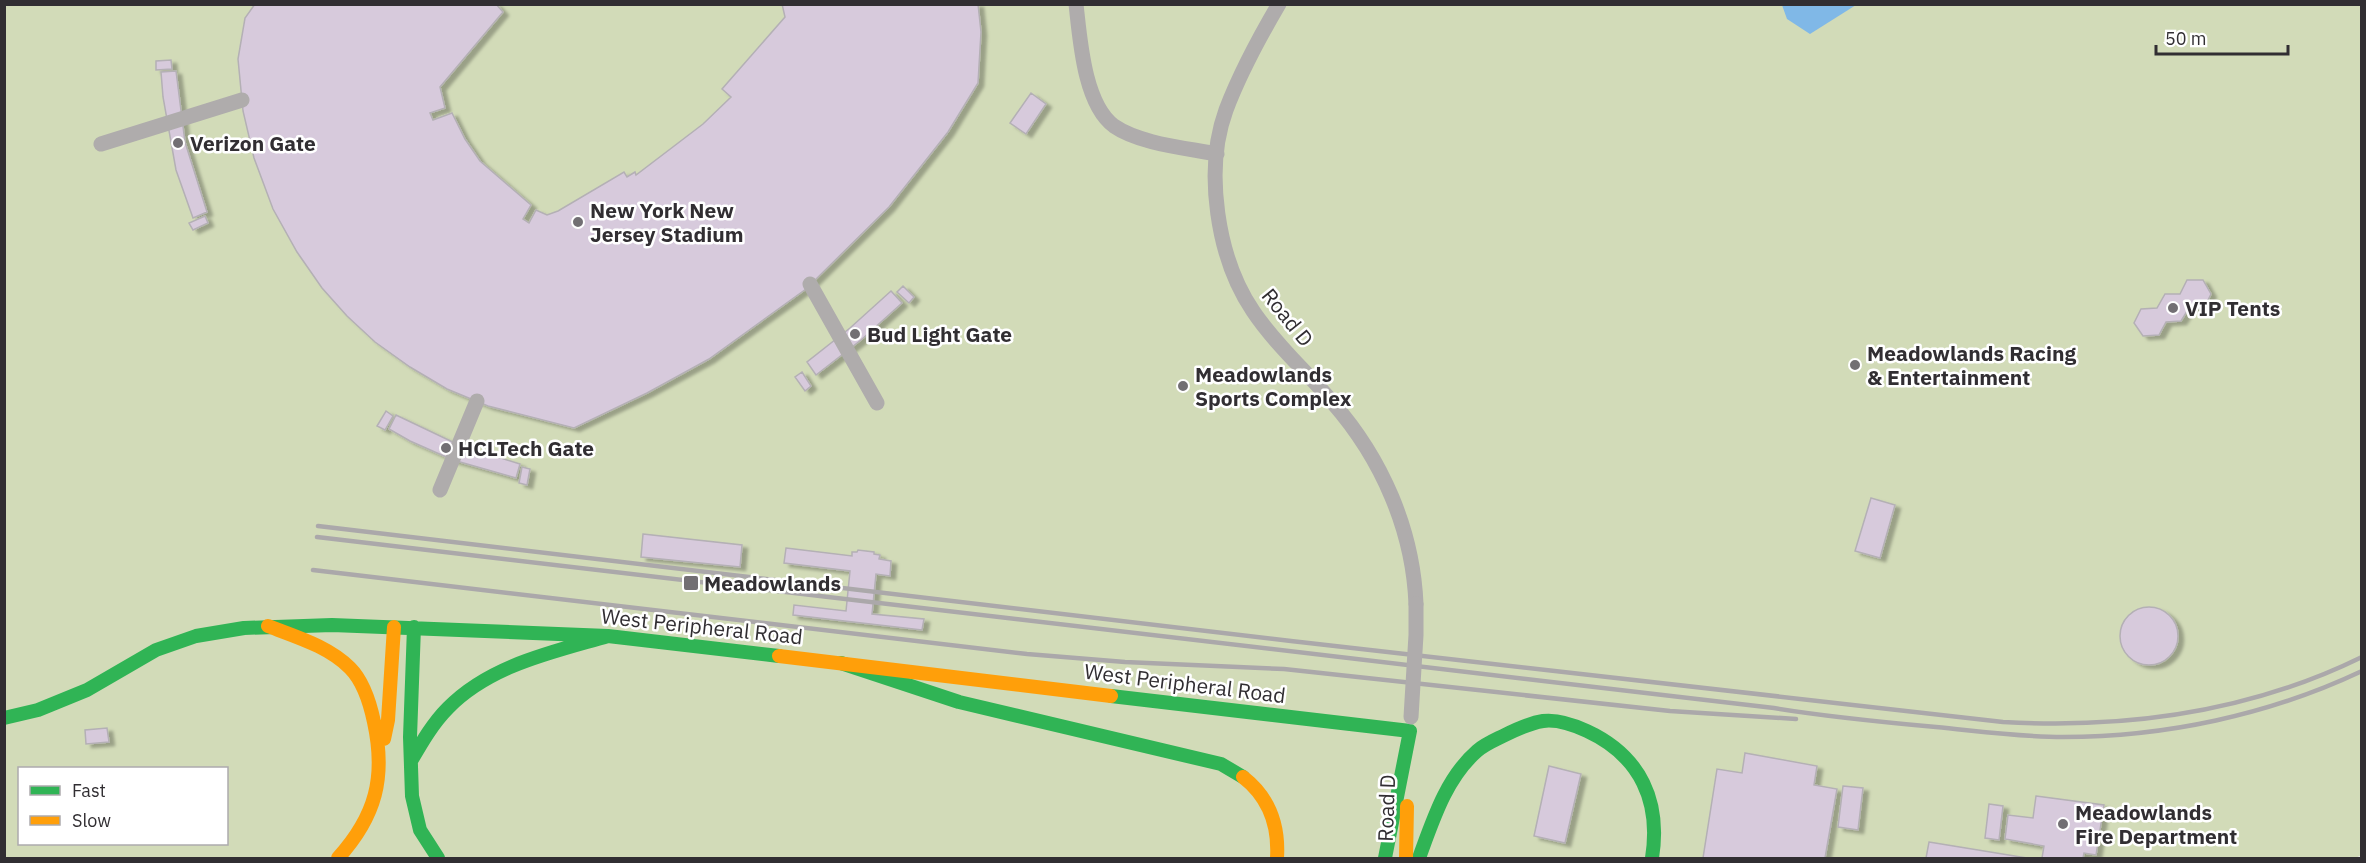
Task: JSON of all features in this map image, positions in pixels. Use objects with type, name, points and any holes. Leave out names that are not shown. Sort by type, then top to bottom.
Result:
[{"type":"main road","name":"West Peripheral Road","points":[[4,718],[38,710],[76,694],[138,659],[176,642],[218,631],[268,626],[414,627],[608,636],[1410,724]]},
{"type":"main road","points":[[268,626],[327,651],[351,669],[360,680],[371,708],[380,755],[380,782],[369,815],[351,845],[338,858]]},
{"type":"main road","points":[[380,755],[388,720],[394,627]]},
{"type":"main road","points":[[414,627],[410,737],[412,796],[416,818],[427,843],[438,858]]},
{"type":"main road","points":[[411,761],[425,736],[443,712],[462,694],[484,679],[517,663],[608,636]]},
{"type":"main road","points":[[842,663],[959,702],[1120,742],[1221,764],[1250,781],[1265,799],[1278,837],[1277,858]]},
{"type":"main road","points":[[1419,858],[1440,803],[1458,771],[1479,749],[1522,726],[1546,721],[1570,725],[1596,734],[1608,740],[1629,760],[1644,782],[1653,807],[1656,834],[1652,858]]},
{"type":"main road","points":[[1385,858],[1410,724]]},
{"type":"main road","name":"Road D","points":[[1406,858],[1410,724]]},
{"type":"street","points":[[1076,4],[1078,31],[1088,79],[1106,119],[1119,128],[1148,139],[1217,153]]},
{"type":"street","name":"Road D","points":[[1279,4],[1257,42],[1225,111],[1217,153],[1216,189],[1220,225],[1225,248],[1239,286],[1262,323],[1353,427],[1382,473],[1404,531],[1413,571],[1416,635],[1410,724]]},
{"type":"street","points":[[101,144],[242,100]]},
{"type":"street","points":[[810,284],[877,403]]},
{"type":"street","points":[[440,490],[477,401]]},
{"type":"green space","name":"Meadowlands Sports Complex","points":[[5,5],[2361,5],[2362,855],[2355,858],[5,858]]},
{"type":"water","points":[[1782,5],[1856,5],[1810,34],[1787,19]]},
{"type":"building","name":"New York New Jersey Stadium","points":[[255,4],[496,4],[503,12],[440,87],[445,108],[430,113],[433,120],[452,113],[465,139],[480,161],[531,205],[523,219],[529,223],[536,210],[547,215],[558,211],[624,172],[627,177],[635,172],[636,175],[703,124],[731,97],[722,89],[785,17],[782,4],[978,4],[981,32],[978,83],[948,132],[889,207],[806,289],[709,359],[647,393],[574,428],[488,406],[447,389],[410,367],[375,342],[322,288],[297,252],[273,209],[254,158],[243,111],[238,59],[245,18]]},
{"type":"building","points":[[171,60],[172,69],[156,70],[156,61]]},
{"type":"building","name":"Verizon Gate","points":[[176,71],[185,142],[207,212],[193,218],[176,170],[163,97],[161,72]]},
{"type":"building","points":[[1031,93],[1046,104],[1026,134],[1010,123]]},
{"type":"building","points":[[205,216],[208,223],[193,230],[189,223]]},
{"type":"building","name":"VIP Tents","points":[[2187,280],[2203,280],[2211,294],[2204,308],[2189,308],[2181,321],[2166,322],[2159,335],[2143,336],[2134,323],[2141,309],[2157,308],[2165,294],[2180,294]]},
{"type":"building","points":[[903,286],[914,297],[909,303],[897,292]]},
{"type":"building","name":"Bud Light Gate","points":[[891,291],[902,303],[861,340],[816,375],[807,362]]},
{"type":"building","points":[[802,372],[811,386],[805,391],[795,377]]},
{"type":"building","points":[[386,411],[393,416],[385,430],[377,426]]},
{"type":"building","name":"HCLTech Gate","points":[[396,415],[459,445],[520,464],[516,478],[453,460],[410,441],[389,429]]},
{"type":"building","points":[[522,467],[530,469],[527,485],[519,483]]},
{"type":"building","points":[[1871,498],[1895,505],[1880,558],[1855,551]]},
{"type":"building","points":[[643,534],[742,545],[740,567],[641,557]]},
{"type":"building","points":[[786,548],[852,556],[852,552],[858,550],[874,552],[880,555],[879,559],[891,561],[890,576],[876,574],[872,614],[924,619],[922,630],[793,615],[794,605],[846,611],[850,571],[784,563]]},
{"type":"building","points":[[2143,607],[2155,607],[2170,615],[2178,630],[2178,642],[2170,657],[2155,665],[2143,665],[2128,657],[2120,642],[2120,630],[2128,615]]},
{"type":"building","points":[[107,728],[109,742],[86,744],[85,730]]},
{"type":"building","points":[[1745,753],[1817,766],[1814,785],[1837,789],[1825,858],[1703,858],[1717,769],[1742,773]]},
{"type":"building","points":[[1549,766],[1581,774],[1565,843],[1534,836]]},
{"type":"building","points":[[1843,786],[1863,788],[1858,830],[1838,827]]},
{"type":"building","points":[[2036,796],[2104,805],[2096,855],[2084,853],[2083,858],[2042,858],[2044,846],[2005,839],[2008,815],[2033,818]]},
{"type":"building","points":[[1989,804],[2003,806],[1999,840],[1985,838]]},
{"type":"building","points":[[1929,842],[2027,858],[1926,858]]},
{"type":"railway","points":[[318,526],[1291,641],[2003,722],[2095,723],[2187,713],[2232,704],[2276,691],[2319,676],[2362,657]]},
{"type":"railway","points":[[317,537],[1855,719],[2000,734],[2101,736],[2178,728],[2290,700],[2362,671]]},
{"type":"railway","points":[[313,570],[1027,654],[1125,662],[1284,669],[1670,711],[1796,719]]},
{"type":"traffic: fast","points":[[4,718],[38,710],[87,690],[156,650],[196,636],[244,628],[332,625],[608,636],[779,656]]},
{"type":"traffic: fast","points":[[414,627],[410,737],[412,796],[420,830],[438,858]]},
{"type":"traffic: fast","points":[[411,761],[428,733],[448,708],[483,681],[544,654],[608,636]]},
{"type":"traffic: fast","points":[[841,663],[959,702],[1221,764],[1243,777]]},
{"type":"traffic: fast","points":[[1111,696],[1410,731]]},
{"type":"traffic: fast","points":[[1419,858],[1442,800],[1466,762],[1494,740],[1528,725],[1549,721],[1566,723],[1606,741],[1634,767],[1650,800],[1654,837],[1652,858]]},
{"type":"traffic: fast","points":[[1385,858],[1410,731]]},
{"type":"traffic: slow","points":[[268,626],[311,643],[341,660],[359,680],[371,708],[379,761],[375,795],[361,827],[338,858]]},
{"type":"traffic: slow","points":[[384,739],[388,720],[394,627]]},
{"type":"traffic: slow","points":[[779,656],[1111,696]]},
{"type":"traffic: slow","points":[[1243,777],[1260,794],[1271,813],[1276,835],[1277,858]]},
{"type":"traffic: slow","points":[[1406,858],[1407,806]]},
{"type":"place","name":"Verizon Gate","points":[[178,143]]},
{"type":"place","name":"New York New Jersey Stadium","points":[[578,222]]},
{"type":"place","name":"VIP Tents","points":[[2173,308]]},
{"type":"place","name":"Bud Light Gate","points":[[855,334]]},
{"type":"place","name":"Meadowlands Racing & Entertainment","points":[[1855,365]]},
{"type":"place","name":"Meadowlands Sports Complex","points":[[1183,386]]},
{"type":"place","name":"HCLTech Gate","points":[[446,448]]},
{"type":"place","name":"Meadowlands","points":[[691,583]]},
{"type":"place","name":"Meadowlands Fire Department","points":[[2063,824]]}]
